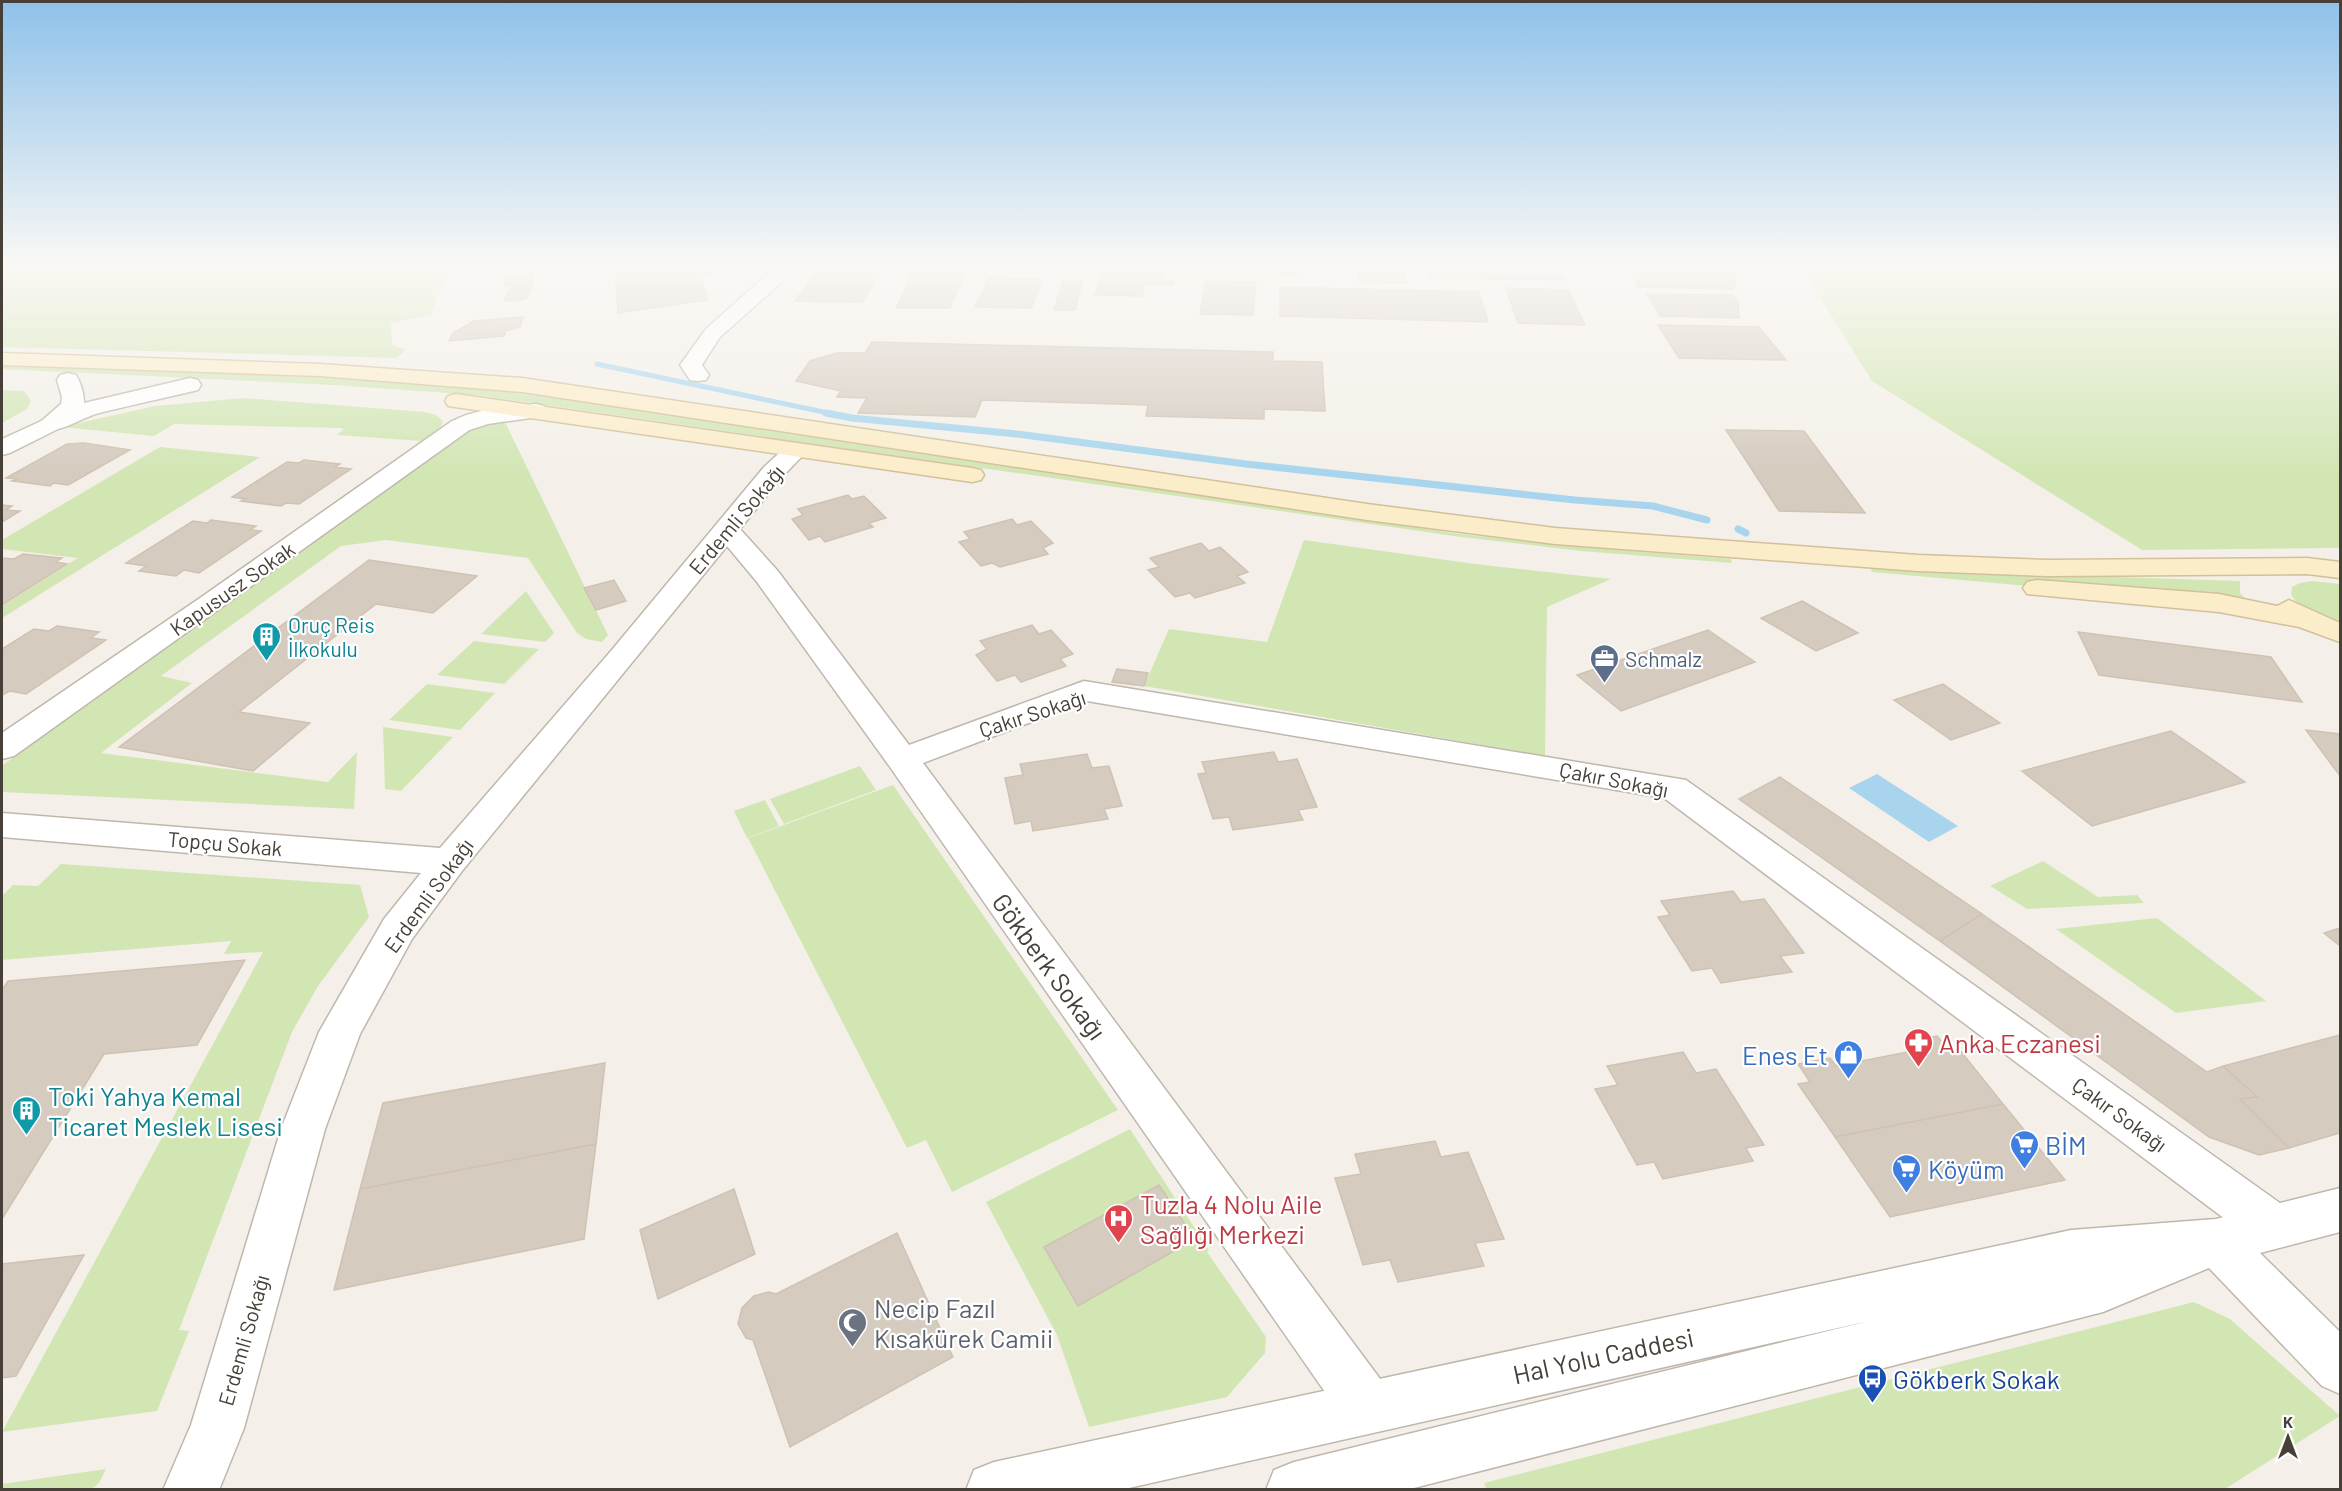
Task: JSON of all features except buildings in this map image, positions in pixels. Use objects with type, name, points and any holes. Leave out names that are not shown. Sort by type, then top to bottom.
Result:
[{"type":"main road","points":[[2,359],[320,370],[522,385],[1367,512],[1555,536],[1918,563],[2048,568],[2307,566],[2338,569]]},
{"type":"main road","points":[[2,377],[331,392],[450,401],[536,411],[1475,546],[1677,566],[2153,596],[2251,607],[2330,630]]},
{"type":"main road","points":[[2286,567],[2272,573],[2267,582],[2271,594],[2285,607],[2330,630]]},
{"type":"street","points":[[698,375],[691,365],[713,334]]},
{"type":"street","points":[[50,424],[72,406],[73,397],[68,380]]},
{"type":"street","points":[[2,448],[50,424],[88,409],[190,385]]},
{"type":"street","points":[[450,401],[463,416],[460,426]]},
{"type":"street","name":"Kapususz Sokak","points":[[2,748],[210,604],[460,426],[484,418],[536,411]]},
{"type":"street","name":"Erdemli Sokağı","points":[[191,1490],[217,1428],[303,1129],[340,1032],[398,929],[449,861],[622,657],[772,472],[796,450]]},
{"type":"street","name":"Gökberk Sokağı","points":[[727,530],[767,576],[902,759],[1367,1406]]},
{"type":"street","name":"Çakır Sokağı","points":[[902,759],[1084,691],[1674,788],[2274,1227]]},
{"type":"street","name":"Topçu Sokak","points":[[2,825],[449,861]]},
{"type":"street","name":"Hal Yolu Caddesi","points":[[1294,1490],[2103,1288],[2216,1242],[2340,1210]]},
{"type":"street","points":[[2216,1242],[2340,1368]]},
{"type":"street","name":"Hal Yolu Caddesi","points":[[994,1490],[1367,1406],[2071,1253],[2216,1242]]},
{"type":"street","name":"Erdemli Sokağı","points":[[211,1490],[217,1428]]},
{"type":"green space","points":[[2,334],[391,334],[392,345],[406,350],[396,358],[2,347]]},
{"type":"green space","points":[[1842,334],[2340,334],[2340,548],[2142,550],[1872,381]]},
{"type":"green space","points":[[2,365],[343,378],[488,390],[589,402],[1459,534],[1731,559],[1732,563],[1581,551],[1461,537],[476,395],[333,385],[2,369]]},
{"type":"green space","points":[[2,390],[24,391],[31,401],[27,409],[2,423]]},
{"type":"green space","points":[[243,398],[425,412],[436,415],[443,421],[440,429],[423,441],[337,435],[344,429],[339,428],[174,424],[154,436],[61,427],[155,406]]},
{"type":"green space","points":[[505,422],[608,635],[602,642],[586,639],[577,633],[528,558],[386,540],[341,546],[161,676],[192,683],[101,753],[328,782],[357,752],[354,809],[2,792],[3,765],[469,427]]},
{"type":"green space","points":[[160,447],[260,457],[2,618],[2,606],[78,558],[2,549],[2,540]]},
{"type":"green space","points":[[1304,540],[1475,564],[1611,579],[1547,607],[1545,756],[1144,686],[1169,629],[1267,642]]},
{"type":"green space","points":[[1871,569],[2240,581],[2240,593],[2253,606],[1872,572]]},
{"type":"green space","points":[[2312,581],[2340,584],[2340,627],[2306,611],[2295,601],[2291,594],[2292,587]]},
{"type":"green space","points":[[526,591],[554,633],[545,642],[481,634]]},
{"type":"green space","points":[[474,641],[539,649],[504,684],[437,675]]},
{"type":"green space","points":[[427,684],[495,693],[460,730],[389,720]]},
{"type":"green space","points":[[383,727],[453,737],[401,791],[385,789]]},
{"type":"green space","points":[[860,766],[876,790],[784,824],[770,799]]},
{"type":"green space","points":[[893,785],[1118,1110],[952,1192],[926,1140],[907,1148],[748,838]]},
{"type":"green space","points":[[765,800],[779,826],[747,838],[734,811]]},
{"type":"green space","points":[[2043,861],[2098,897],[2137,895],[2144,903],[2027,909],[1990,886]]},
{"type":"green space","points":[[61,864],[360,885],[369,917],[318,986],[292,1032],[179,1330],[189,1331],[157,1411],[2,1432],[263,952],[224,954],[231,941],[2,960],[2,896],[13,885],[38,886]]},
{"type":"green space","points":[[2157,918],[2266,1001],[2176,1013],[2056,929]]},
{"type":"green space","points":[[1130,1129],[1209,1250],[1207,1252],[1266,1337],[1265,1353],[1227,1397],[1089,1427],[1057,1335],[986,1202]]},
{"type":"green space","points":[[2194,1302],[2230,1319],[2340,1416],[2225,1489],[1487,1490],[1484,1483]]},
{"type":"green space","points":[[106,1469],[99,1483],[92,1489],[2,1489],[2,1484]]},
{"type":"water","points":[[1877,774],[1958,826],[1929,842],[1849,788]]},
{"type":"waterway","points":[[597,364],[833,414]]},
{"type":"waterway","points":[[826,413],[852,418],[1017,434],[1246,464],[1575,500],[1653,506],[1707,520]]},
{"type":"waterway","points":[[1738,529],[1746,533]]},
{"type":"place","name":"Oruç Reis İlkokulu","points":[[267,662]]},
{"type":"place","name":"Schmalz","points":[[1604,684]]},
{"type":"place","name":"Anka Eczanesi","points":[[1918,1068]]},
{"type":"place","name":"Enes Et","points":[[1849,1080]]},
{"type":"place","name":"Toki Yahya Kemal Ticaret Meslek Lisesi","points":[[27,1136]]},
{"type":"place","name":"BİM","points":[[2024,1170]]},
{"type":"place","name":"Köyüm","points":[[1907,1194]]},
{"type":"place","name":"Tuzla 4 Nolu Aile Sağlığı Merkezi","points":[[1119,1244]]},
{"type":"place","name":"Necip Fazıl Kısakürek Camii","points":[[853,1348]]},
{"type":"place","name":"Gökberk Sokak","points":[[1872,1404]]}]
